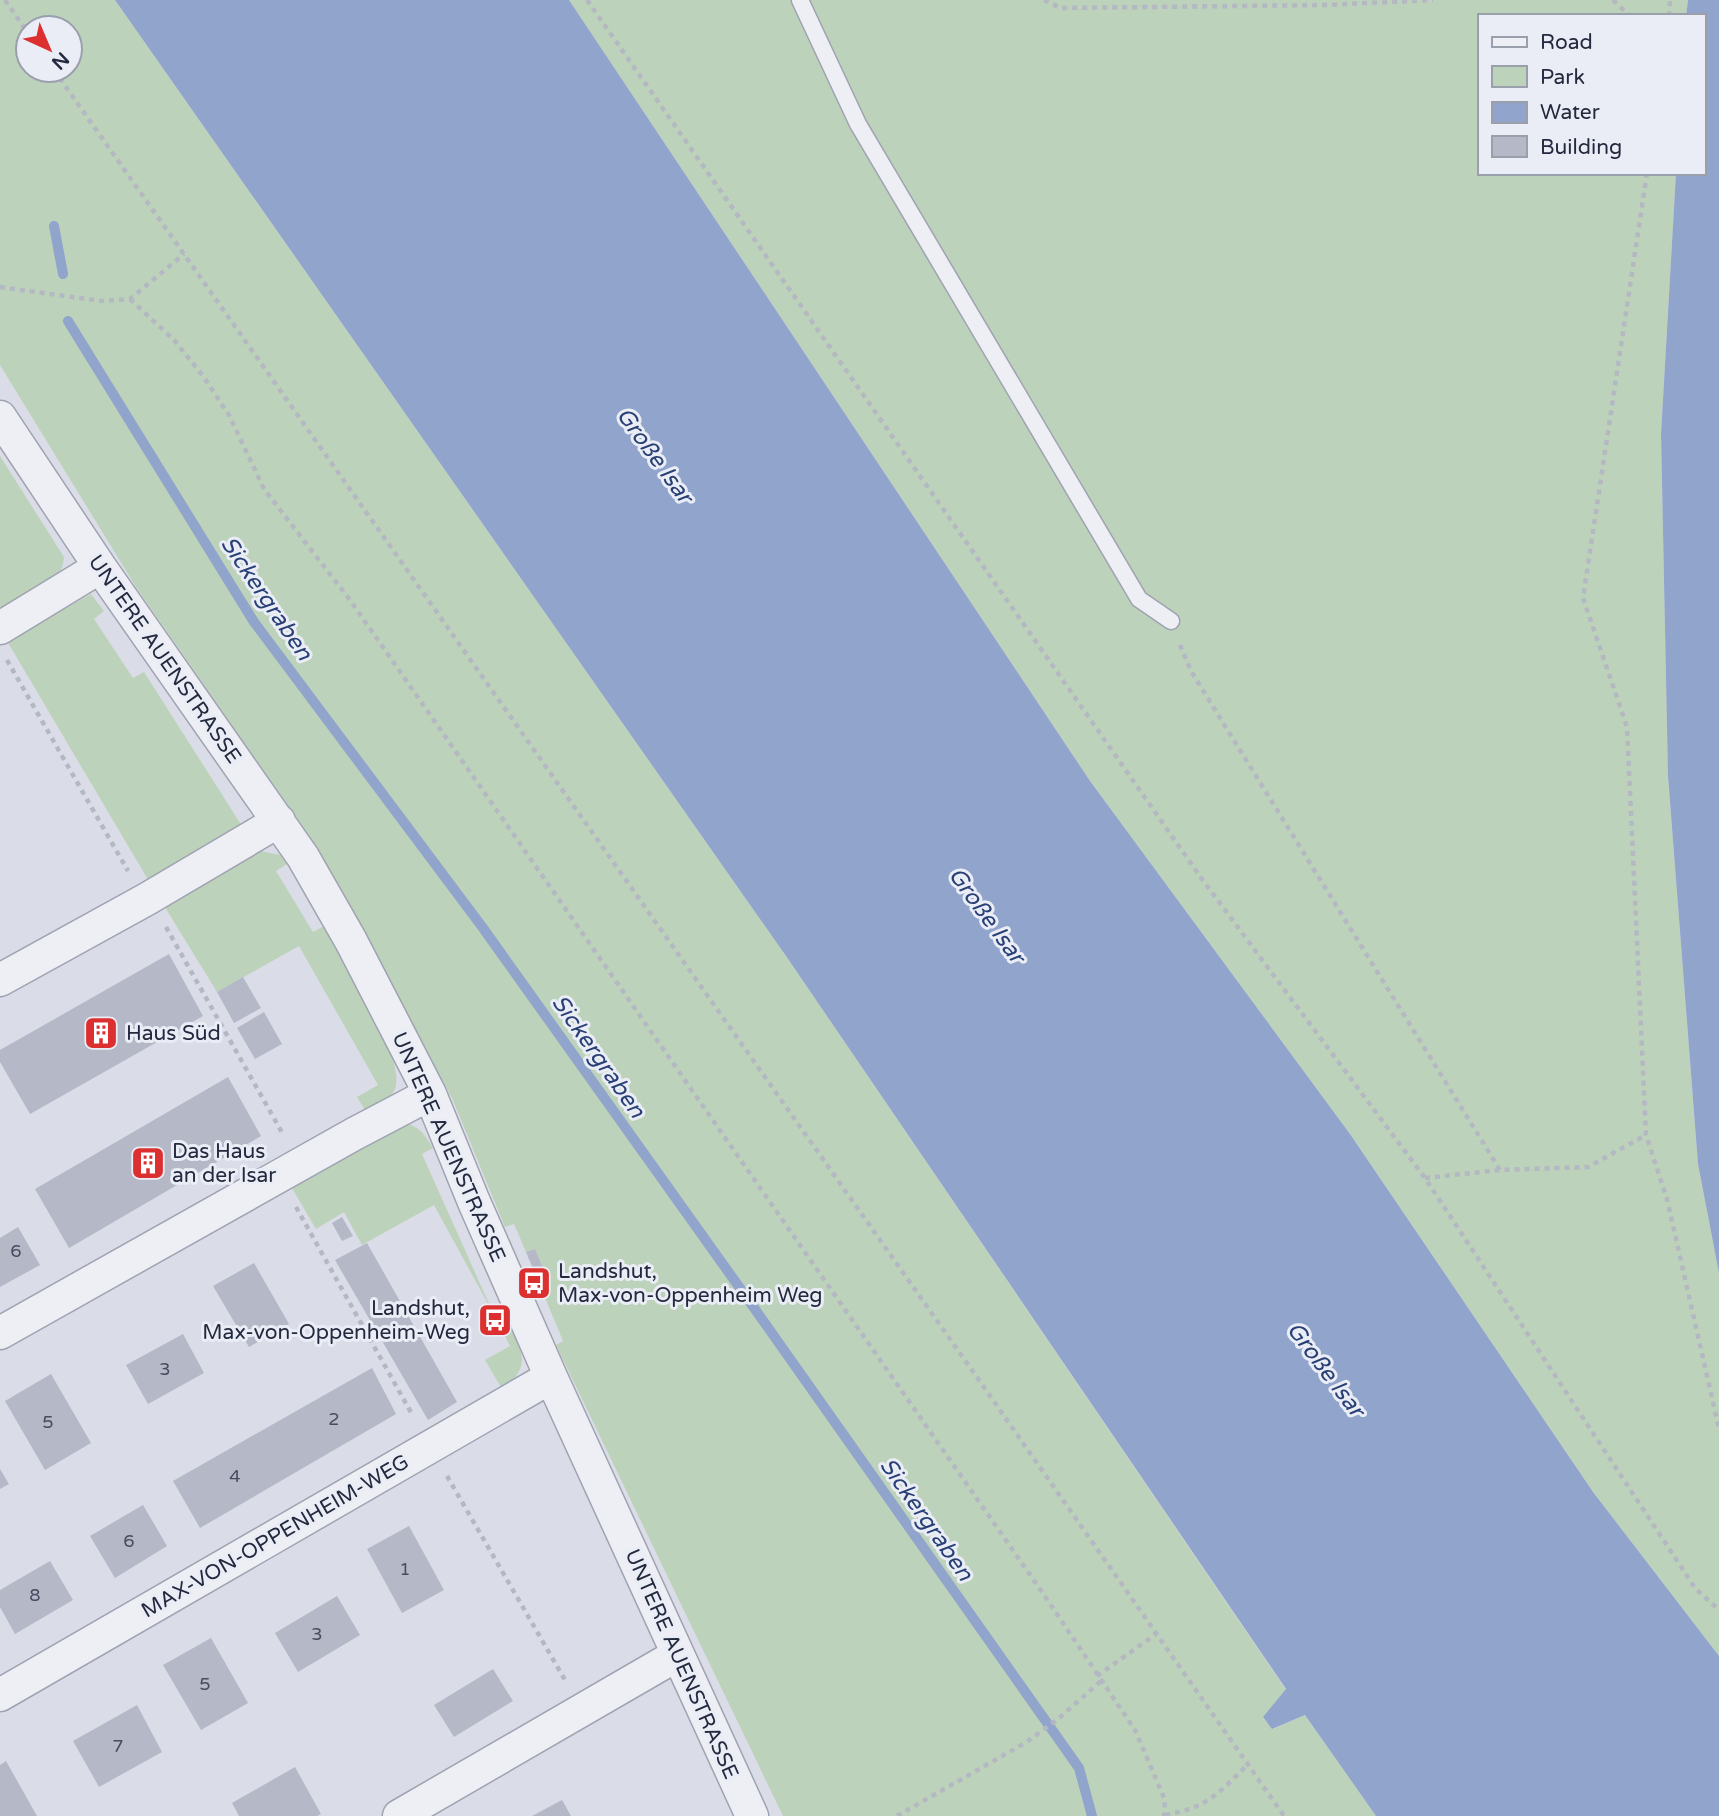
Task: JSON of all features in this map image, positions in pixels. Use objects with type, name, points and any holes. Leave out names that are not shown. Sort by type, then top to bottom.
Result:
[{"type":"street","name":"UNTERE AUENSTRASSE","points":[[0,417],[100,567],[303,856],[351,941],[430,1094],[551,1377],[752,1816]]},
{"type":"street","points":[[0,628],[100,567]]},
{"type":"street","points":[[0,980],[147,899],[279,821]]},
{"type":"street","points":[[0,1333],[430,1094]]},
{"type":"street","name":"MAX-VON-OPPENHEIM-WEG","points":[[0,1695],[551,1377]]},
{"type":"street","points":[[399,1816],[677,1655]]},
{"type":"lane","points":[[800,0],[858,124],[1139,599],[1171,621]]},
{"type":"path","points":[[587,0],[1204,882],[1425,1178],[1695,1588],[1719,1609]]},
{"type":"path","points":[[1044,0],[1061,8],[1327,5],[1433,0]]},
{"type":"path","points":[[1614,0],[1628,14]]},
{"type":"path","points":[[64,84],[1284,1816]]},
{"type":"path","points":[[1647,175],[1583,598],[1627,727],[1646,1135],[1667,1199],[1719,1429]]},
{"type":"path","points":[[0,287],[101,301],[130,299],[184,254]]},
{"type":"path","points":[[130,299],[175,341],[203,376],[229,415],[264,489],[358,612],[1042,1592],[1135,1730],[1165,1801],[1164,1815],[1190,1811],[1220,1793],[1248,1764]]},
{"type":"path","points":[[7,659],[137,888],[155,909],[300,1165]]},
{"type":"path","points":[[1191,671],[1500,1170]]},
{"type":"path","points":[[1425,1178],[1500,1170],[1588,1167],[1646,1135]]},
{"type":"path","points":[[897,1816],[1025,1744],[1058,1719],[1099,1678],[1156,1633]]},
{"type":"green space","points":[[0,0],[115,0],[786,956],[1286,1690],[1263,1718],[1273,1729],[1305,1715],[1376,1816],[783,1816],[556,1345],[563,1341],[539,1283],[548,1278],[535,1249],[526,1252],[514,1224],[505,1227],[452,1098],[317,847],[136,587],[0,365]]},
{"type":"green space","points":[[569,0],[1688,0],[1686,14],[1478,14],[1478,175],[1676,175],[1661,434],[1668,776],[1698,1164],[1719,1273],[1719,1656],[1593,1492],[1350,1134],[1090,781]]},
{"type":"green space","points":[[0,456],[64,557],[57,578],[49,586],[0,615]]},
{"type":"green space","points":[[91,594],[104,611],[94,619],[133,678],[144,672],[242,826],[150,883],[7,641]]},
{"type":"green space","points":[[261,851],[280,855],[287,864],[276,871],[313,932],[324,926],[393,1059],[396,1086],[393,1092],[366,1112],[357,1097],[378,1085],[299,946],[217,992],[163,904]]},
{"type":"green space","points":[[399,1123],[419,1130],[433,1148],[422,1154],[494,1315],[434,1205],[362,1245],[344,1212],[316,1229],[289,1183]]},
{"type":"green space","points":[[511,1326],[521,1353],[521,1367],[502,1389],[485,1360],[510,1346],[502,1330]]},
{"type":"water","name":"Große Isar","points":[[115,0],[569,0],[1090,781],[1350,1134],[1593,1492],[1719,1656],[1719,1816],[1376,1816],[1305,1715],[1272,1729],[1263,1717],[1286,1689],[786,956]]},
{"type":"water","points":[[1688,0],[1719,0],[1719,1273],[1698,1164],[1668,776],[1661,434],[1676,175],[1705,175],[1705,14],[1686,14]]},
{"type":"building","name":"Haus Süd","points":[[169,954],[203,1016],[30,1114],[0,1062],[0,1050]]},
{"type":"building","points":[[243,977],[261,1008],[234,1023],[217,992]]},
{"type":"building","points":[[264,1012],[282,1044],[255,1059],[237,1028]]},
{"type":"building","name":"Das Haus an der Isar","points":[[228,1077],[261,1136],[69,1248],[35,1189]]},
{"type":"building","points":[[342,1217],[353,1236],[342,1241],[332,1223]]},
{"type":"building","points":[[18,1227],[40,1265],[0,1287],[0,1238]]},
{"type":"building","points":[[367,1243],[457,1402],[428,1420],[335,1260]]},
{"type":"building","points":[[535,1249],[548,1279],[539,1283],[526,1252]]},
{"type":"building","points":[[254,1263],[289,1324],[249,1347],[213,1286]]},
{"type":"building","points":[[183,1334],[204,1373],[148,1404],[126,1365]]},
{"type":"building","points":[[372,1368],[396,1414],[200,1528],[173,1481]]},
{"type":"building","points":[[51,1374],[91,1443],[45,1470],[5,1401]]},
{"type":"building","points":[[0,1469],[9,1484],[0,1489]]},
{"type":"building","points":[[143,1505],[167,1546],[115,1578],[90,1536]]},
{"type":"building","points":[[409,1526],[444,1590],[402,1613],[367,1549]]},
{"type":"building","points":[[50,1561],[73,1600],[15,1634],[0,1607],[0,1590]]},
{"type":"building","points":[[337,1596],[360,1635],[298,1672],[275,1633]]},
{"type":"building","points":[[211,1638],[248,1703],[201,1730],[163,1665]]},
{"type":"building","points":[[493,1669],[513,1701],[454,1737],[434,1705]]},
{"type":"building","points":[[137,1705],[162,1752],[99,1787],[73,1741]]},
{"type":"building","points":[[6,1761],[37,1816],[0,1816],[0,1765]]},
{"type":"building","points":[[295,1767],[321,1814],[239,1816],[232,1803]]},
{"type":"building","points":[[562,1800],[571,1816],[532,1816]]},
{"type":"waterway","points":[[54,226],[63,274]]},
{"type":"waterway","name":"Sickergraben","points":[[68,321],[254,622],[483,928],[1079,1768],[1092,1816]]},
{"type":"place","name":"Haus Süd","points":[[101,1033]]},
{"type":"place","name":"Das Haus an der Isar","points":[[148,1163]]},
{"type":"place","name":"Landshut, Max-von-Oppenheim Weg","points":[[534,1283]]},
{"type":"place","name":"Landshut, Max-von-Oppenheim-Weg","points":[[495,1320]]}]
